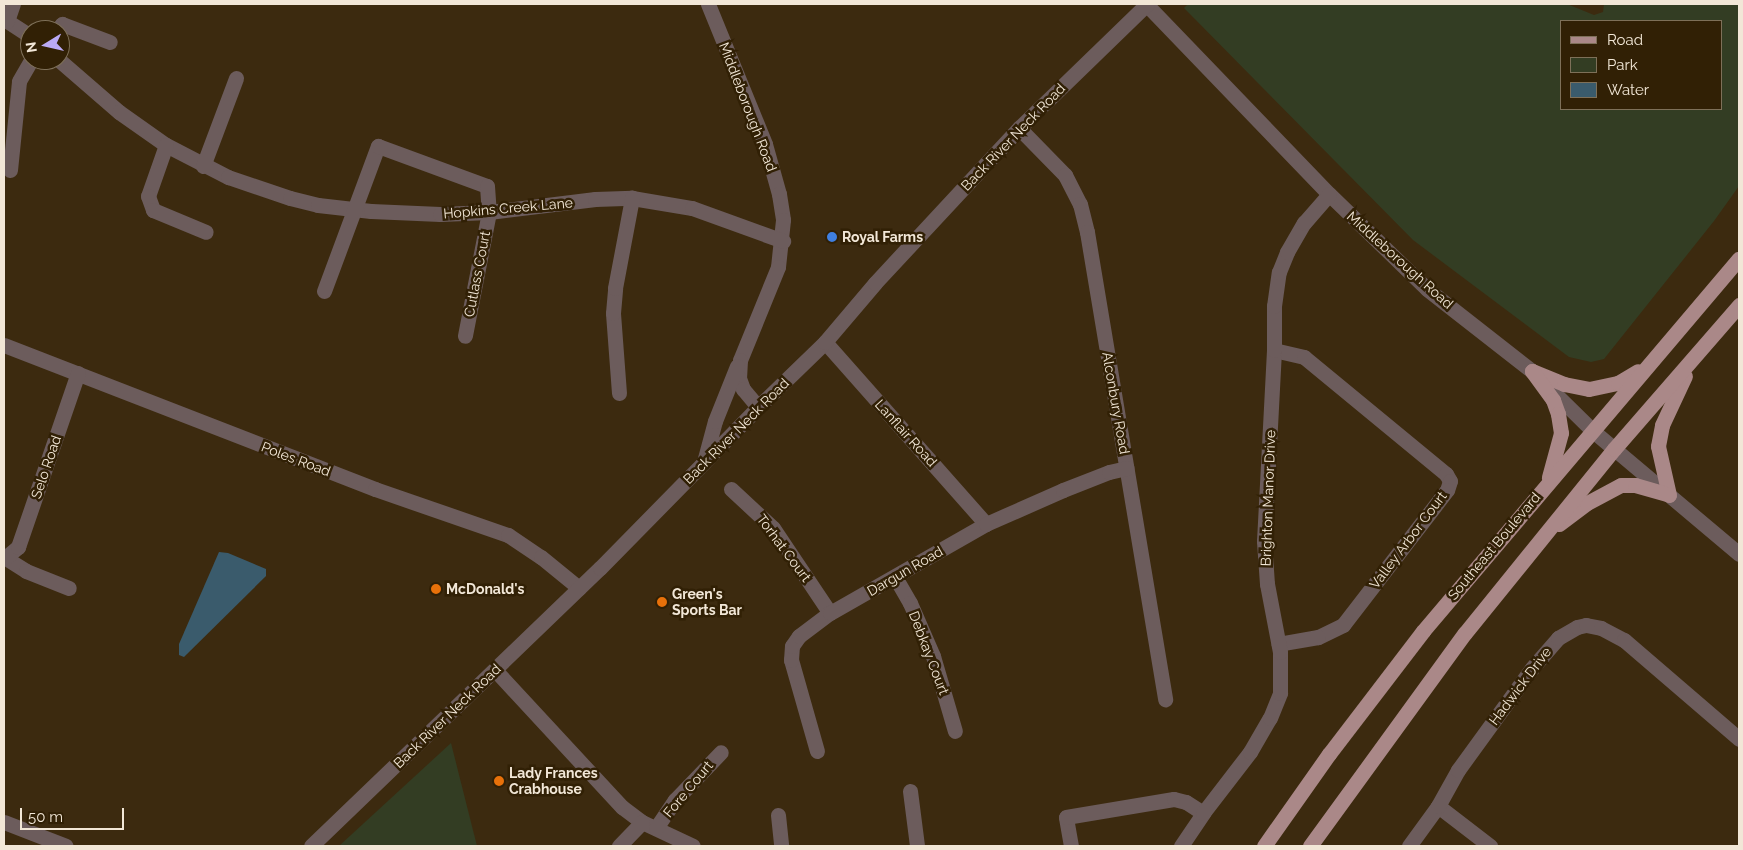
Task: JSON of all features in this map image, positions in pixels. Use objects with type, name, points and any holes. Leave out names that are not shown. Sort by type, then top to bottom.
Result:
[{"type":"main road","name":"Southeast Boulevard","points":[[1264,846],[1329,754],[1423,631],[1739,259]]},
{"type":"main road","points":[[1310,846],[1465,633],[1614,449],[1739,305]]},
{"type":"main road","points":[[1669,496],[1658,446],[1662,425],[1694,358]]},
{"type":"main road","points":[[1532,371],[1564,384],[1589,389],[1618,383],[1650,364]]},
{"type":"main road","points":[[1532,371],[1553,400],[1561,433],[1548,482]]},
{"type":"main road","points":[[1538,541],[1587,503],[1620,485],[1635,485],[1669,496]]},
{"type":"street","points":[[13,4],[5,20],[20,30]]},
{"type":"street","name":"Middleborough Road","points":[[708,4],[773,170],[783,220],[783,241],[775,275],[740,360],[739,378],[744,389],[758,407]]},
{"type":"street","name":"Middleborough Road","points":[[1147,4],[1329,194],[1427,289],[1532,371],[1593,431],[1739,554]]},
{"type":"street","name":"Back River Neck Road","points":[[311,846],[579,588],[758,407],[826,342],[858,302],[1019,128],[1147,4]]},
{"type":"street","points":[[70,27],[110,42]]},
{"type":"street","points":[[10,170],[19,81],[25,70]]},
{"type":"street","name":"Hopkins Creek Lane","points":[[70,70],[119,112],[166,145],[204,166],[261,190],[290,198],[355,209],[419,214],[489,212],[595,199],[632,198],[692,208],[783,241]]},
{"type":"street","points":[[204,166],[236,78]]},
{"type":"street","name":"Alconbury Road","points":[[1019,128],[1065,175],[1080,204],[1087,232],[1165,700]]},
{"type":"street","points":[[166,145],[148,196],[153,210],[206,232]]},
{"type":"street","name":"Cutlass Court","points":[[355,209],[378,146],[487,186],[489,212],[464,336]]},
{"type":"street","name":"Brighton Manor Drive","points":[[1181,846],[1202,813],[1250,752],[1277,704],[1282,674],[1279,644],[1267,584],[1264,540],[1274,350],[1274,306],[1279,272],[1288,252],[1304,224],[1329,194]]},
{"type":"street","points":[[619,392],[613,313],[615,288],[632,198]]},
{"type":"street","points":[[324,291],[355,209]]},
{"type":"street","name":"Lanflair Road","points":[[826,342],[986,524]]},
{"type":"street","name":"Poles Road","points":[[4,345],[361,484],[508,535],[541,557],[579,588]]},
{"type":"street","name":"Valley Arbor Court","points":[[1274,350],[1304,357],[1446,474],[1450,480],[1447,490],[1343,625],[1318,637],[1279,644]]},
{"type":"street","points":[[704,463],[715,421],[740,360]]},
{"type":"street","name":"Selo Road","points":[[5,557],[18,546],[78,373]]},
{"type":"street","name":"Dargun Road","points":[[817,751],[793,668],[792,646],[798,636],[830,613],[986,524],[1063,490],[1109,472],[1127,468]]},
{"type":"street","name":"Torhat Court","points":[[732,489],[773,528],[830,613]]},
{"type":"street","points":[[5,557],[26,571],[69,588]]},
{"type":"street","name":"Debkay Court","points":[[895,577],[927,640],[956,731]]},
{"type":"street","name":"Hadwick Drive","points":[[1410,846],[1438,806],[1458,770],[1532,668],[1558,638],[1577,627],[1586,625],[1601,628],[1624,640],[1739,739]]},
{"type":"street","points":[[495,670],[598,783],[642,822],[693,846]]},
{"type":"street","name":"Fore Court","points":[[656,828],[675,800],[721,752]]},
{"type":"street","points":[[910,792],[917,846]]},
{"type":"street","points":[[1071,846],[1066,817],[1174,799],[1186,802],[1202,813]]},
{"type":"street","points":[[1438,806],[1490,846]]},
{"type":"street","points":[[778,815],[781,846]]},
{"type":"street","points":[[4,822],[66,846]]},
{"type":"street","points":[[619,846],[642,822]]},
{"type":"green space","points":[[1188,4],[1567,4],[1594,15],[1603,12],[1604,4],[1739,4],[1739,186],[1714,221],[1604,359],[1591,362],[1569,357],[1413,240],[1184,8]]},
{"type":"green space","points":[[451,743],[477,846],[339,846]]},
{"type":"water","points":[[219,552],[228,553],[266,569],[266,576],[184,657],[179,655],[179,644]]},
{"type":"place","name":"Royal Farms","points":[[832,237]]},
{"type":"place","name":"McDonald's","points":[[436,589]]},
{"type":"place","name":"Green's Sports Bar","points":[[662,602]]},
{"type":"place","name":"Lady Frances Crabhouse","points":[[499,781]]}]
